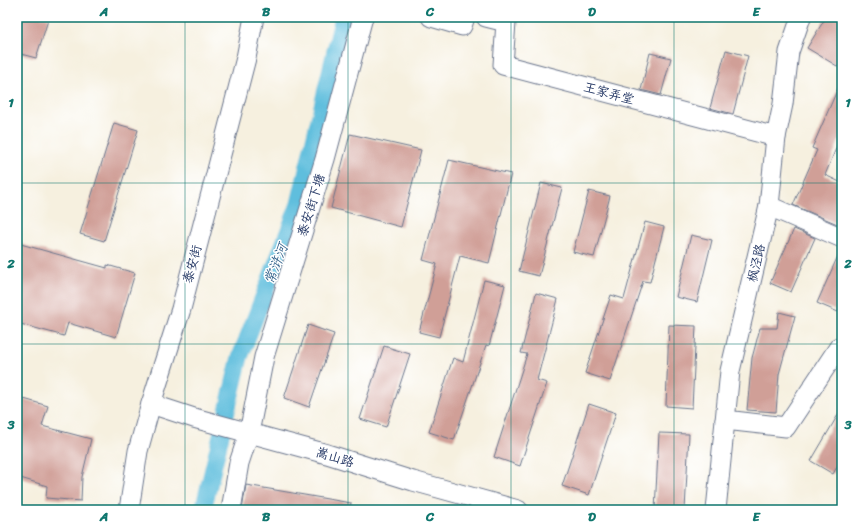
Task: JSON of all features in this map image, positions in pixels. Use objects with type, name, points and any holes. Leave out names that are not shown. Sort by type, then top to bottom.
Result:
[{"type":"street","name":"泰安街","points":[[128,510],[138,451],[181,309],[246,58],[254,17]]},
{"type":"street","name":"泰安街下塘","points":[[231,510],[239,463],[249,433],[264,357],[325,159],[363,17]]},
{"type":"street","points":[[431,17],[462,26],[464,17]]},
{"type":"street","name":"王家弄堂","points":[[486,17],[506,22],[503,65],[776,137]]},
{"type":"street","name":"枫泾路","points":[[716,510],[730,371],[769,206],[776,137],[783,104],[789,52],[801,17]]},
{"type":"street","points":[[769,206],[842,238]]},
{"type":"street","points":[[725,420],[786,427],[839,347],[842,348]]},
{"type":"street","name":"嵩山路","points":[[151,404],[194,418],[327,454],[412,481],[518,510]]},
{"type":"building","points":[[21,17],[49,17],[36,58],[17,53],[17,31]]},
{"type":"building","points":[[826,17],[842,17],[842,69],[807,48]]},
{"type":"building","points":[[726,50],[748,56],[733,114],[710,108]]},
{"type":"building","points":[[650,53],[671,58],[661,95],[641,90]]},
{"type":"building","points":[[842,79],[842,134],[825,175],[842,183],[842,226],[793,205],[817,150],[812,148]]},
{"type":"building","points":[[114,123],[138,130],[104,241],[80,234]]},
{"type":"building","points":[[350,134],[421,150],[401,227],[331,208]]},
{"type":"building","points":[[449,160],[511,174],[489,263],[460,256],[439,337],[419,332],[437,264],[423,260]]},
{"type":"building","points":[[541,183],[562,188],[539,276],[519,271]]},
{"type":"building","points":[[589,191],[610,196],[594,257],[573,252]]},
{"type":"building","points":[[645,222],[664,227],[650,282],[643,281],[610,381],[585,373],[611,295],[624,299]]},
{"type":"building","points":[[794,229],[815,238],[791,292],[770,283]]},
{"type":"building","points":[[691,235],[712,240],[697,302],[676,297]]},
{"type":"building","points":[[17,243],[107,268],[107,265],[135,273],[116,337],[68,323],[64,336],[17,323]]},
{"type":"building","points":[[841,249],[842,302],[838,312],[817,303]]},
{"type":"building","points":[[484,280],[505,285],[489,346],[486,345],[454,440],[429,432],[453,358],[463,362]]},
{"type":"building","points":[[536,293],[558,299],[537,380],[547,383],[520,466],[494,457],[527,354],[521,353]]},
{"type":"building","points":[[779,312],[795,316],[779,374],[776,412],[747,410],[752,358],[760,328],[777,328]]},
{"type":"building","points":[[308,325],[334,334],[309,407],[284,398]]},
{"type":"building","points":[[669,325],[696,326],[692,408],[666,406]]},
{"type":"building","points":[[384,346],[410,354],[386,427],[360,419]]},
{"type":"building","points":[[17,397],[48,406],[42,426],[91,439],[82,477],[81,501],[46,498],[47,486],[17,477]]},
{"type":"building","points":[[589,404],[616,413],[589,495],[562,486]]},
{"type":"building","points":[[842,408],[842,458],[833,474],[811,461]]},
{"type":"building","points":[[659,433],[689,434],[685,510],[655,510]]},
{"type":"building","points":[[246,485],[351,503],[350,510],[242,510]]},
{"type":"waterway","name":"常浒河","points":[[203,510],[240,357],[299,204],[343,17]]}]
